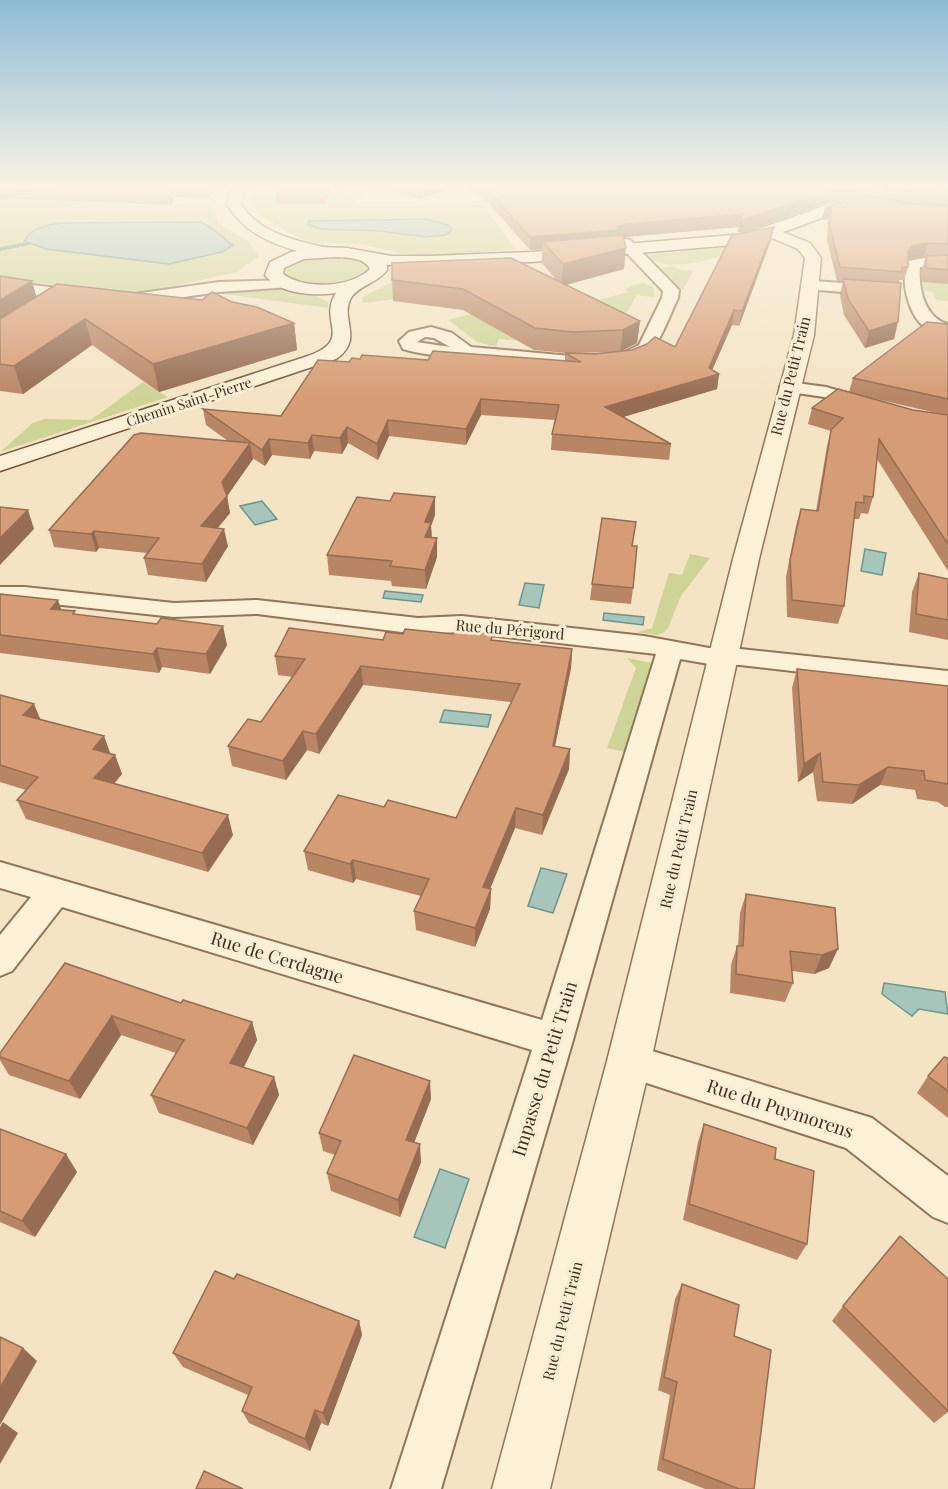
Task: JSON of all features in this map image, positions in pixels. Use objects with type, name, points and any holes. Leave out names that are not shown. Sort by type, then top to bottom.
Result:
[{"type":"street","points":[[279,258],[276,279],[328,297],[339,309],[344,295],[374,266]]},
{"type":"street","points":[[114,299],[164,296],[219,287],[254,277],[295,258]]},
{"type":"street","points":[[359,258],[374,266],[472,258]]},
{"type":"street","points":[[467,352],[602,361],[626,359],[636,355],[646,347],[671,292],[669,286],[641,258]]},
{"type":"street","name":"Rue du Petit Train","points":[[521,1489],[629,1061],[746,559],[804,335],[811,286],[812,258]]},
{"type":"street","points":[[904,292],[914,264],[948,263]]},
{"type":"street","points":[[219,287],[286,284]]},
{"type":"street","points":[[308,289],[355,285]]},
{"type":"street","points":[[0,286],[93,297]]},
{"type":"street","points":[[811,286],[904,292],[924,318],[932,324],[948,329]]},
{"type":"street","points":[[52,307],[71,295]]},
{"type":"street","name":"Chemin Saint-Pierre","points":[[0,464],[320,359],[332,353],[341,342],[343,330],[339,309]]},
{"type":"street","points":[[789,387],[835,394],[887,411]]},
{"type":"street","name":"Rue du Périgord","points":[[0,594],[25,594],[174,610],[257,607],[418,626],[462,624],[670,649],[709,656],[948,680]]},
{"type":"street","name":"Impasse du Petit Train","points":[[416,1489],[555,1040],[670,649]]},
{"type":"street","name":"Rue de Cerdagne","points":[[0,875],[555,1040]]},
{"type":"street","points":[[0,961],[55,891]]},
{"type":"street","name":"Rue du Puymorens","points":[[629,1061],[858,1132],[948,1202]]},
{"type":"green space","points":[[0,258],[256,258],[237,272],[152,291],[149,295],[0,279]]},
{"type":"green space","points":[[650,258],[713,258],[684,264],[659,263]]},
{"type":"green space","points":[[358,259],[368,265],[368,273],[337,284],[303,285],[293,281],[285,274],[286,267],[299,260]]},
{"type":"green space","points":[[674,266],[680,270],[693,271],[683,290],[661,268]]},
{"type":"green space","points":[[948,266],[948,301],[936,300],[933,292],[924,291],[921,272],[923,269]]},
{"type":"green space","points":[[409,274],[395,299],[363,303],[364,296]]},
{"type":"green space","points":[[644,283],[654,288],[654,297],[637,295],[624,316],[634,320],[539,342],[499,339],[496,347],[477,342],[448,320],[474,313],[505,325],[628,292],[625,289],[631,287],[629,286]]},
{"type":"green space","points":[[262,286],[314,295],[328,302],[328,308],[211,292]]},
{"type":"green space","points":[[143,382],[168,397],[0,452],[33,423],[44,419],[91,420]]},
{"type":"green space","points":[[690,554],[710,558],[681,596],[668,628],[656,635],[638,632],[652,628],[669,573],[682,575]]},
{"type":"green space","points":[[627,658],[652,663],[626,752],[607,748],[636,668]]},
{"type":"water","points":[[124,258],[193,258],[169,264]]},
{"type":"water","points":[[262,501],[277,519],[255,525],[240,506]]},
{"type":"water","points":[[865,549],[886,553],[882,575],[861,571]]},
{"type":"water","points":[[525,583],[544,585],[539,608],[519,605]]},
{"type":"water","points":[[385,591],[423,595],[421,602],[383,598]]},
{"type":"water","points":[[604,613],[644,617],[643,625],[603,620]]},
{"type":"water","points":[[444,710],[491,715],[488,727],[440,722]]},
{"type":"water","points":[[541,868],[567,874],[553,913],[528,906]]},
{"type":"water","points":[[884,983],[945,992],[948,1014],[919,1009],[912,1016],[882,994]]},
{"type":"water","points":[[440,1169],[469,1179],[445,1248],[414,1237]]},
{"type":"building","points":[[512,258],[640,321],[623,330],[573,332],[535,328],[463,289],[392,280],[392,263]]},
{"type":"building","points":[[558,258],[585,258],[563,264]]},
{"type":"building","points":[[720,258],[762,258],[742,311],[734,310],[709,368],[719,374],[605,407],[671,444],[552,434],[559,405],[481,399],[466,429],[388,420],[377,444],[347,427],[340,438],[312,435],[308,443],[269,439],[262,450],[203,409],[281,416],[318,360],[349,362],[352,358],[360,359],[362,355],[428,360],[433,351],[581,362],[565,353],[594,354],[632,350],[647,344],[655,337],[675,347]]},
{"type":"building","points":[[838,258],[908,258],[908,267],[902,267],[902,272],[840,267]]},
{"type":"building","points":[[926,258],[948,258],[948,270],[926,268]]},
{"type":"building","points":[[0,276],[32,281],[0,300]]},
{"type":"building","points":[[843,279],[901,283],[898,322],[869,331],[848,299]]},
{"type":"building","points":[[57,284],[202,300],[212,292],[232,302],[257,307],[294,323],[153,364],[85,319],[14,366],[0,364],[0,319]]},
{"type":"building","points":[[927,322],[948,324],[948,399],[853,378]]},
{"type":"building","points":[[838,389],[913,410],[948,415],[948,544],[879,439],[873,497],[864,496],[864,503],[856,502],[844,606],[792,600],[790,560],[801,509],[818,511],[831,430],[843,418],[812,408]]},
{"type":"building","points":[[141,433],[250,443],[222,482],[227,496],[201,526],[224,529],[202,564],[144,558],[159,538],[94,531],[91,534],[49,530],[134,435]]},
{"type":"building","points":[[394,493],[435,497],[425,522],[431,523],[425,537],[437,538],[425,570],[390,566],[392,561],[327,555],[357,497],[390,501]]},
{"type":"building","points":[[0,507],[28,510],[0,538]]},
{"type":"building","points":[[602,518],[636,522],[632,546],[637,546],[633,588],[592,584]]},
{"type":"building","points":[[919,573],[948,579],[948,620],[916,614]]},
{"type":"building","points":[[0,594],[58,600],[51,609],[75,611],[73,614],[157,624],[161,618],[223,626],[206,654],[157,648],[153,654],[0,635]]},
{"type":"building","points":[[289,628],[383,640],[386,632],[403,634],[405,629],[453,634],[455,630],[493,634],[491,640],[572,649],[553,746],[570,749],[543,815],[516,808],[483,887],[491,889],[475,928],[414,911],[429,879],[353,860],[350,864],[304,851],[338,795],[384,807],[388,800],[456,818],[520,684],[361,666],[316,734],[303,731],[283,761],[228,746],[248,719],[261,722],[305,659],[275,656]]},
{"type":"building","points":[[797,669],[948,686],[948,784],[925,780],[924,771],[888,767],[859,785],[823,782],[820,753],[804,764]]},
{"type":"building","points":[[0,695],[34,704],[23,715],[104,736],[93,749],[115,755],[94,778],[228,815],[202,853],[17,800],[38,777],[0,765]]},
{"type":"building","points":[[746,894],[835,908],[838,949],[822,955],[790,951],[793,983],[736,974],[737,946],[743,946]]},
{"type":"building","points":[[65,963],[181,1003],[183,1000],[252,1022],[230,1063],[274,1077],[247,1128],[151,1095],[184,1040],[112,1016],[69,1081],[0,1057],[0,1053]]},
{"type":"building","points":[[354,1055],[430,1081],[406,1140],[420,1144],[398,1200],[327,1173],[341,1141],[319,1133]]},
{"type":"building","points":[[944,1057],[948,1058],[948,1091],[928,1076]]},
{"type":"building","points":[[704,1124],[776,1148],[775,1159],[814,1171],[807,1244],[689,1204]]},
{"type":"building","points":[[0,1129],[66,1154],[22,1221],[0,1211]]},
{"type":"building","points":[[900,1236],[948,1279],[948,1411],[843,1306]]},
{"type":"building","points":[[215,1271],[234,1279],[237,1274],[359,1321],[323,1413],[315,1410],[305,1439],[242,1411],[252,1387],[173,1353]]},
{"type":"building","points":[[682,1284],[739,1305],[734,1336],[771,1350],[754,1489],[739,1489],[663,1459],[677,1382],[664,1377]]},
{"type":"building","points":[[0,1337],[23,1348],[0,1388]]},
{"type":"building","points":[[204,1471],[243,1489],[196,1489]]}]
